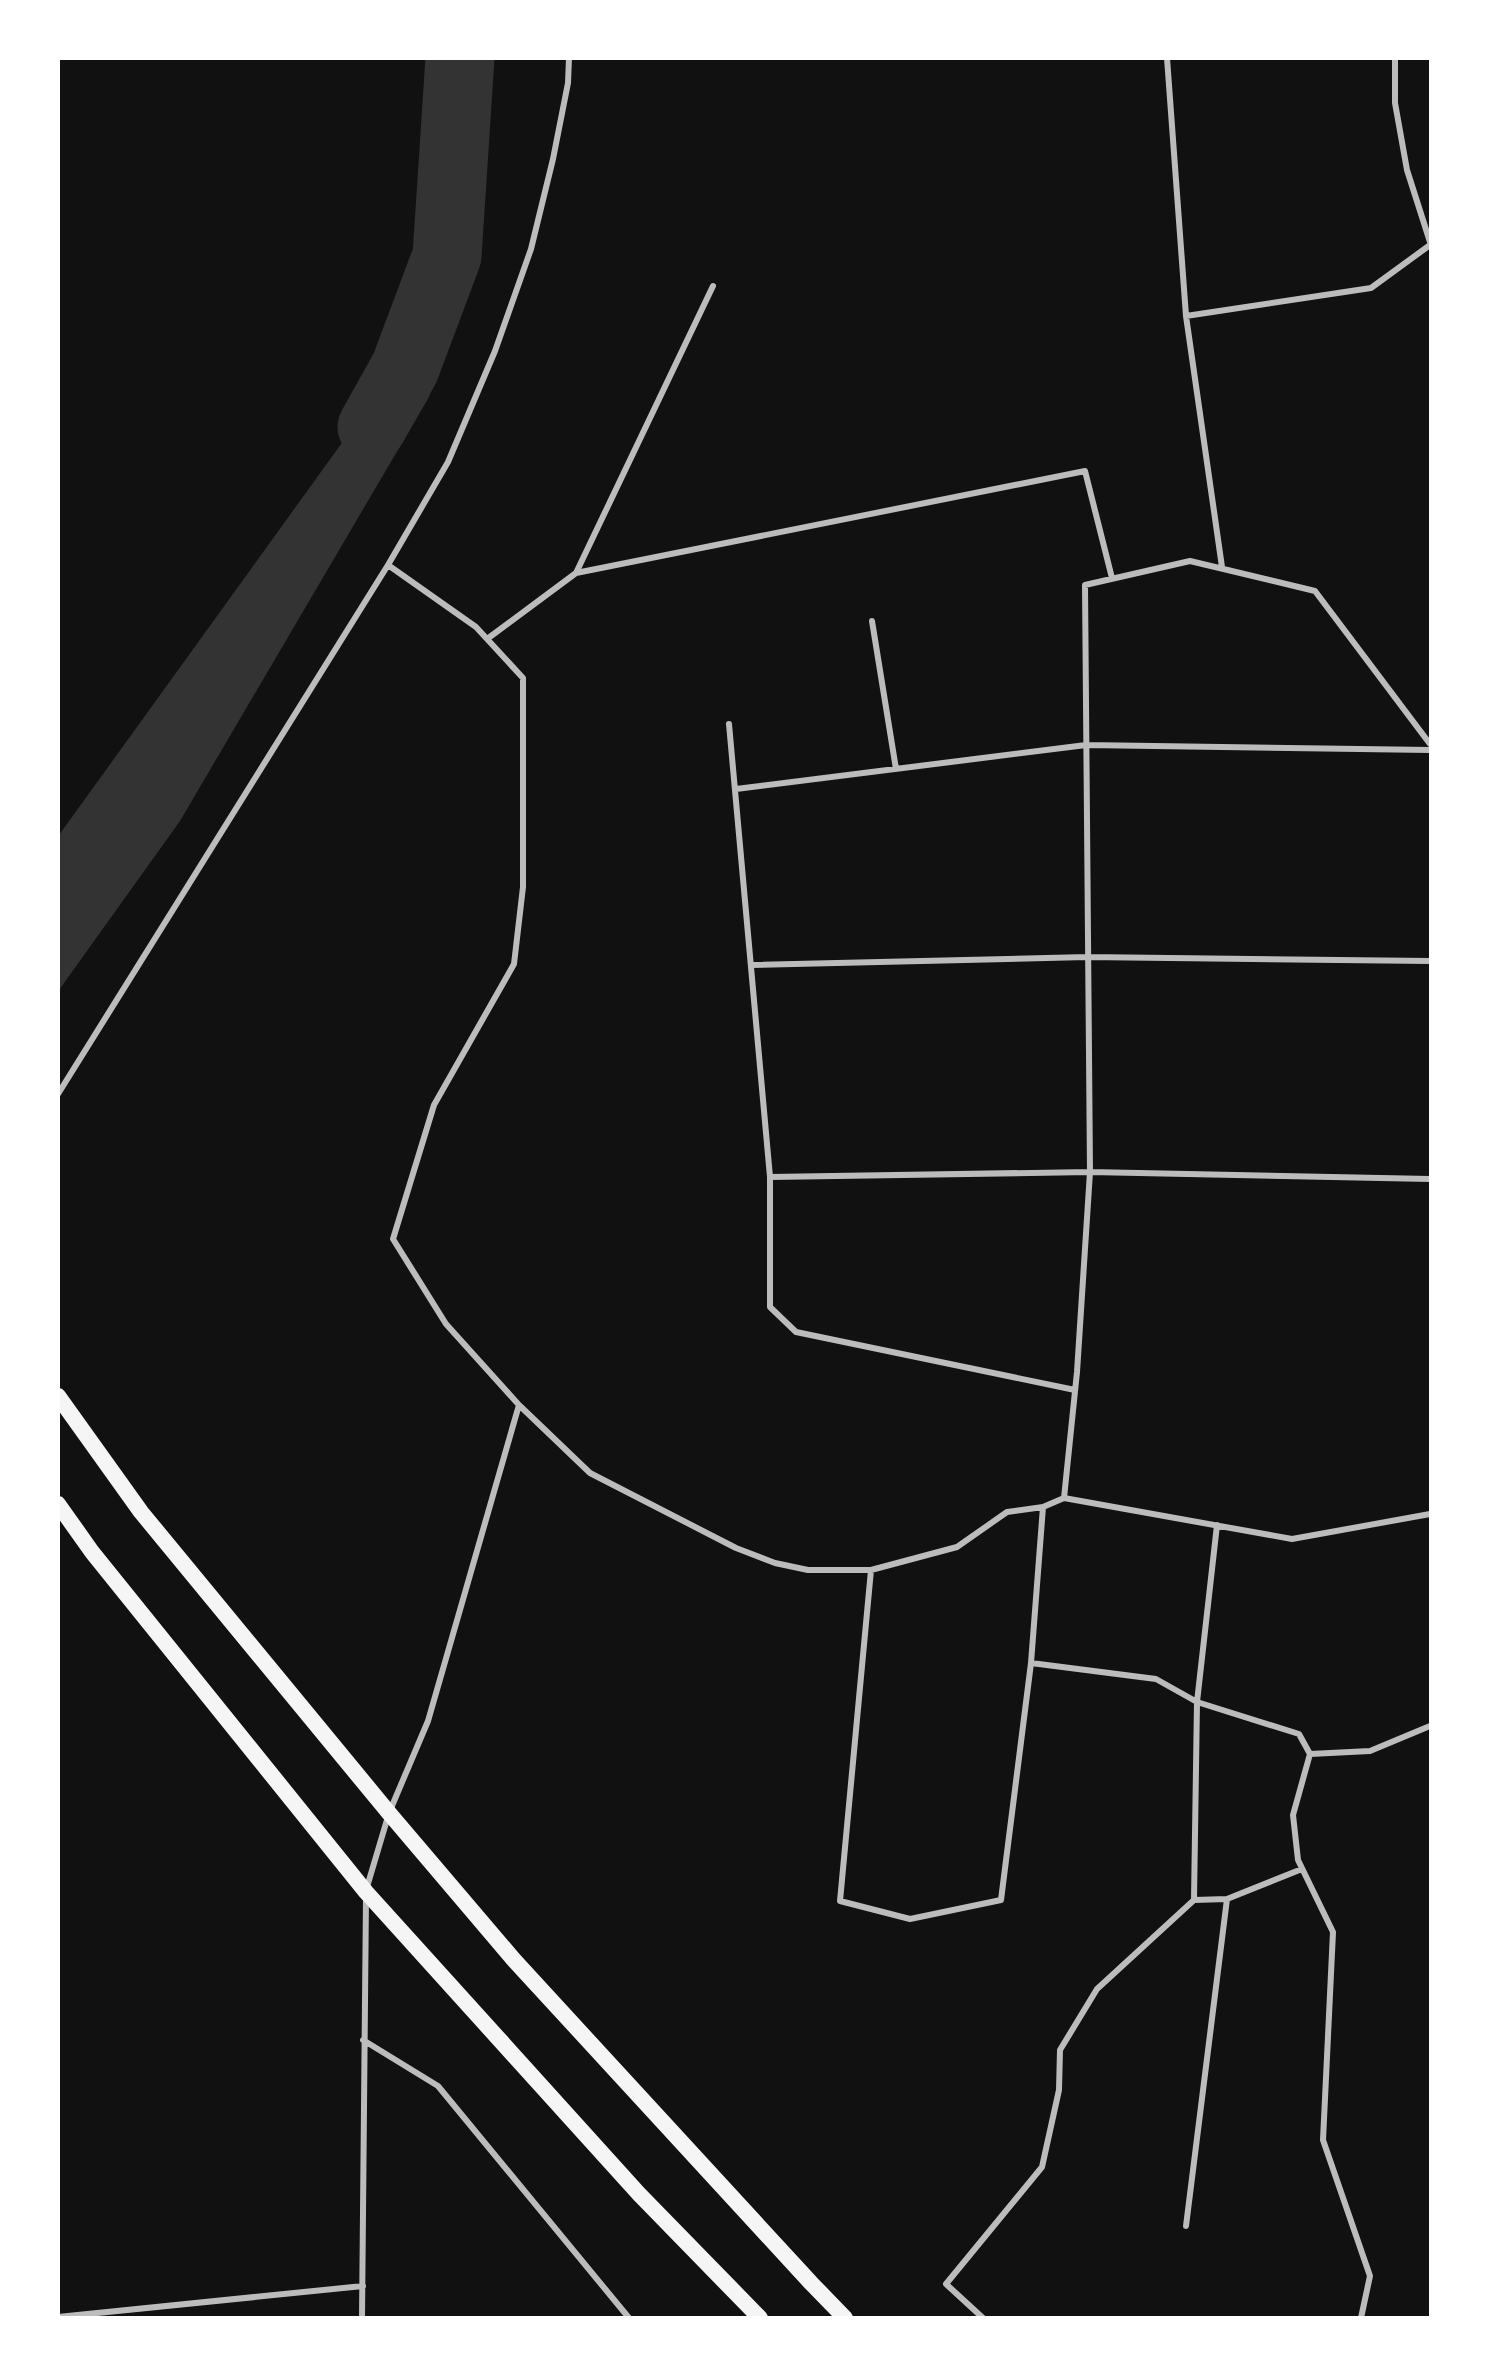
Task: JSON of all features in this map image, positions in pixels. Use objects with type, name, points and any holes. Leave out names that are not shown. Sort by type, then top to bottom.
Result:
[{"type":"highway","points":[[58,1396],[141,1512],[389,1814],[522,1969],[845,2318]]},
{"type":"highway","points":[[58,1504],[92,1552],[366,1892],[639,2194],[760,2318]]},
{"type":"street","points":[[58,1094],[388,565],[448,462],[495,351],[531,249],[568,83],[569,58]]},
{"type":"street","points":[[1167,58],[1186,316],[1222,567]]},
{"type":"street","points":[[1186,316],[1371,288],[1431,243],[1407,170],[1395,103],[1395,58]]},
{"type":"street","points":[[576,573],[713,286]]},
{"type":"street","points":[[487,639],[576,573],[1085,471],[1112,578]]},
{"type":"street","points":[[1064,1498],[1075,1390],[1090,1172],[1085,585],[1190,561],[1315,591],[1431,744]]},
{"type":"street","points":[[388,565],[476,627],[523,678],[523,887],[514,964],[434,1105],[393,1239],[446,1324],[519,1405],[590,1473],[736,1548],[775,1563],[808,1570],[871,1570],[957,1547],[1006,1512],[1043,1507],[1064,1498],[1292,1539],[1431,1515]]},
{"type":"street","points":[[872,621],[896,769]]},
{"type":"street","points":[[729,724],[770,1177],[770,1307],[796,1332],[1075,1390]]},
{"type":"street","points":[[736,789],[1086,745],[1431,750]]},
{"type":"street","points":[[752,964],[1087,957],[1431,961]]},
{"type":"street","points":[[770,1177],[1090,1172],[1431,1179]]},
{"type":"street","points":[[362,2318],[366,1892],[389,1814],[428,1721],[519,1405]]},
{"type":"street","points":[[871,1570],[840,1901],[910,1919],[1001,1900],[1031,1663],[1043,1507]]},
{"type":"street","points":[[1194,1900],[1197,1702],[1217,1525]]},
{"type":"street","points":[[1031,1663],[1156,1679],[1197,1702],[1299,1734],[1310,1754],[1293,1815],[1298,1860],[1333,1932],[1323,2140],[1370,2276],[1361,2318]]},
{"type":"street","points":[[1310,1754],[1370,1751],[1431,1726]]},
{"type":"street","points":[[983,2318],[946,2284],[1042,2167],[1059,2090],[1060,2050],[1097,1989],[1194,1900],[1227,1899],[1302,1869]]},
{"type":"street","points":[[1186,2226],[1227,1899]]},
{"type":"street","points":[[363,2040],[438,2086],[629,2318]]},
{"type":"street","points":[[58,2317],[363,2286]]},
{"type":"shaded area","points":[[463,275],[429,397],[180,821],[59,990],[59,835]]},
{"type":"waterway","points":[[372,427],[405,368],[447,256],[460,58]]}]
